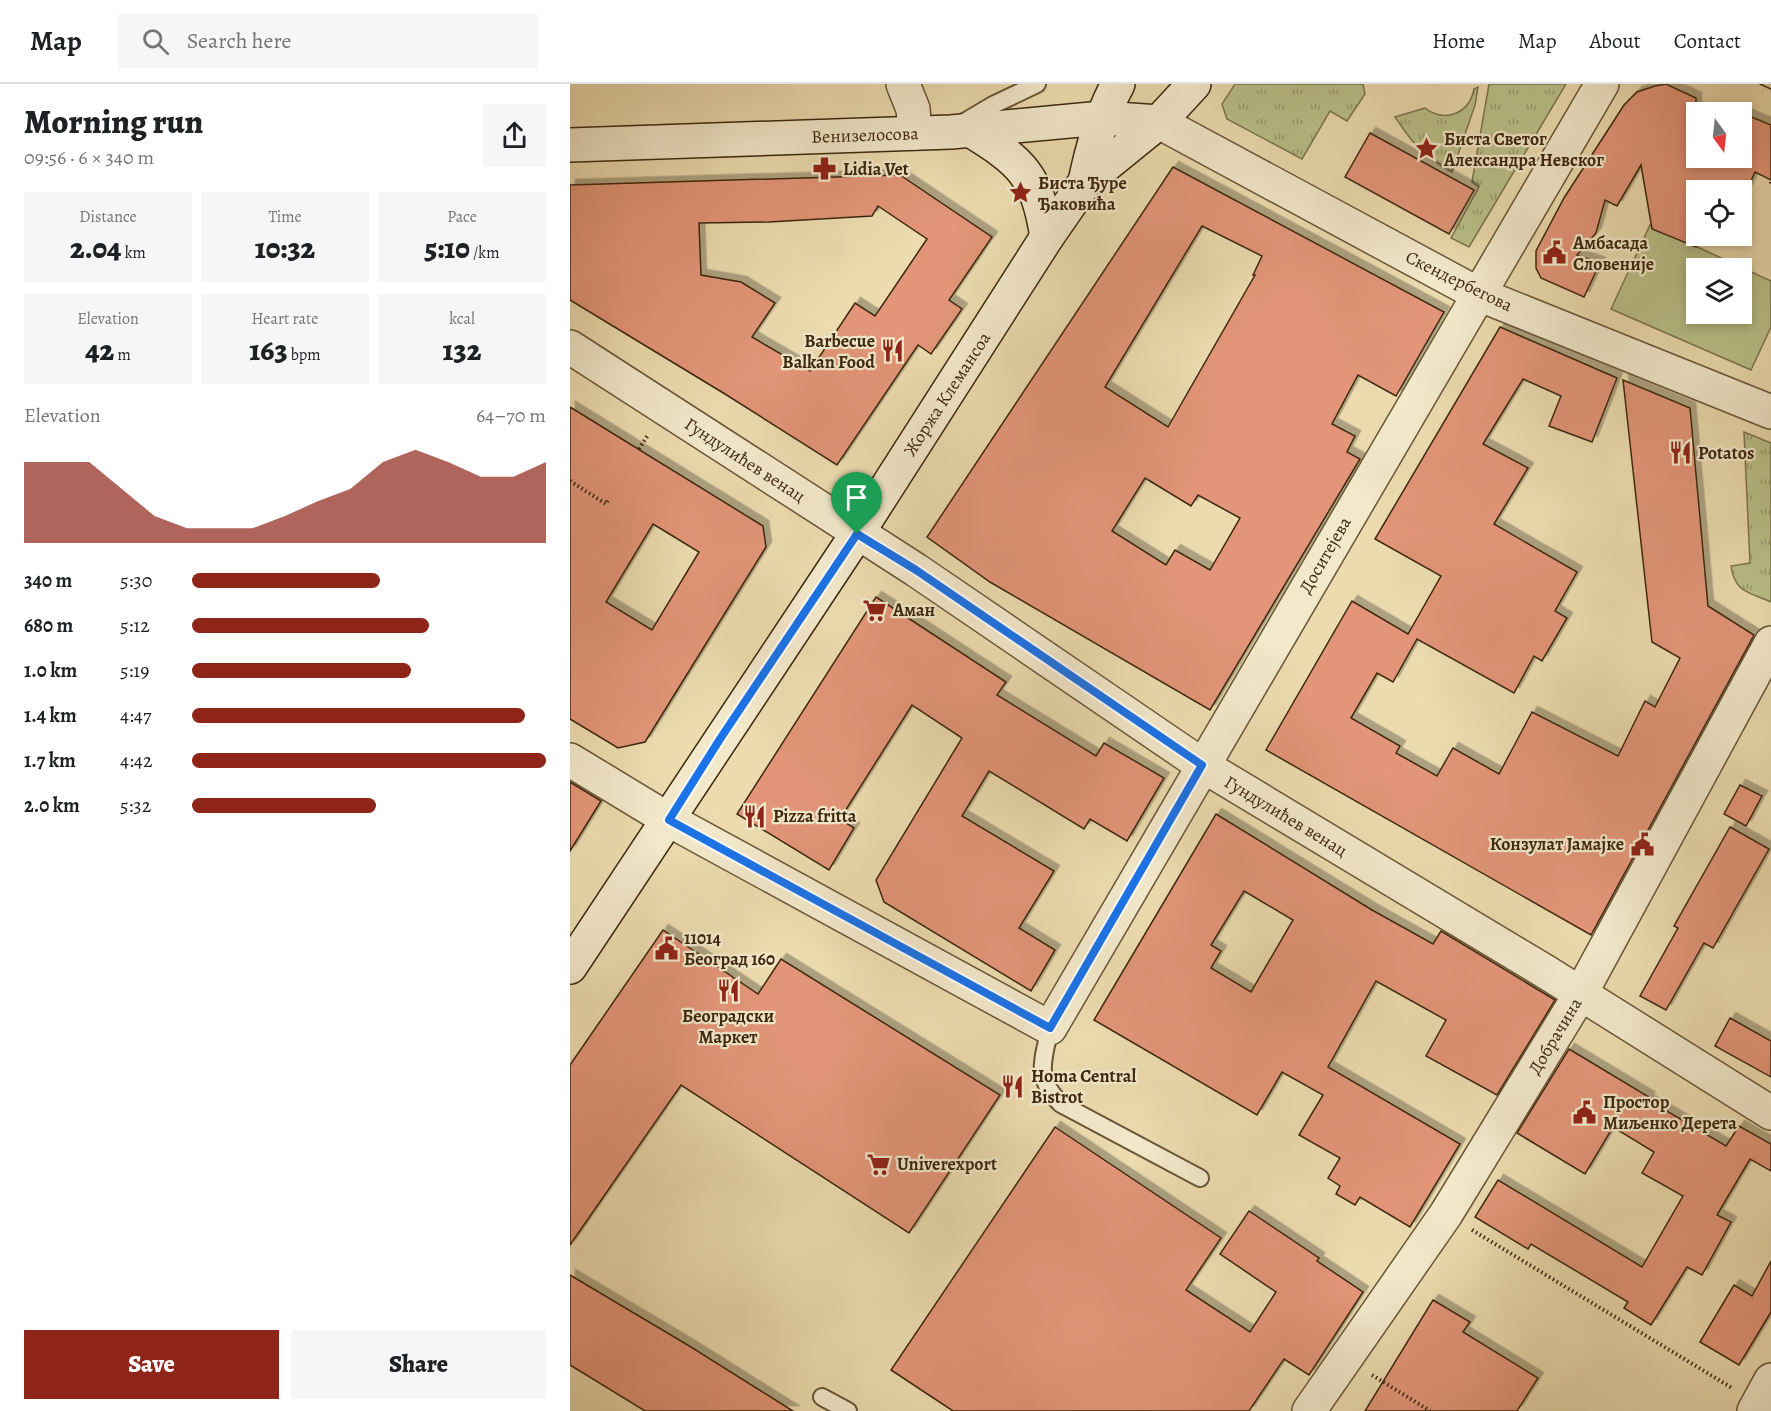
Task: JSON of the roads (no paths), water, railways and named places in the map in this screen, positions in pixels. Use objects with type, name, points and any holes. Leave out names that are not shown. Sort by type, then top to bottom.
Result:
[{"type":"street","points":[[903,84],[913,109],[915,133]]},
{"type":"street","name":"Жоржа Клемансоа","points":[[1085,182],[1102,118],[1118,84]]},
{"type":"street","name":"Жоржа Клемансоа","points":[[570,967],[857,534],[1047,237],[1085,182],[1159,123],[1194,84]]},
{"type":"street","name":"Доситејева","points":[[1050,1028],[1602,84]]},
{"type":"street","name":"Венизелосова","points":[[570,145],[960,131],[1102,118],[1159,123]]},
{"type":"street","name":"Скендербегова","points":[[1159,123],[1478,294],[1771,412]]},
{"type":"street","points":[[960,131],[1003,150],[1029,179],[1038,194],[1047,237]]},
{"type":"street","name":"Гундулићев венац","points":[[570,347],[916,570],[1202,765],[1581,993],[1771,1113]]},
{"type":"street","name":"Добрачина","points":[[1309,1411],[1446,1214],[1581,993],[1771,643]]},
{"type":"street","points":[[570,760],[669,820],[1050,1028]]},
{"type":"lane","points":[[960,131],[993,105],[1037,84]]},
{"type":"lane","points":[[1050,1028],[1042,1071],[1049,1092],[1061,1104],[1200,1178]]},
{"type":"lane","points":[[822,1397],[848,1411]]},
{"type":"tram line","points":[[1760,84],[1771,89]]},
{"type":"place","name":"Биста Светог Александра Невског","points":[[1426,149]]},
{"type":"place","name":"Lidia Vet","points":[[825,169]]},
{"type":"place","name":"Биста Ђуре Ђаковића","points":[[1020,193]]},
{"type":"place","name":"Амбасада Словеније","points":[[1555,253]]},
{"type":"place","name":"Barbecue Balkan Food","points":[[893,351]]},
{"type":"place","name":"Potatos","points":[[1680,453]]},
{"type":"place","name":"Аман","points":[[875,610]]},
{"type":"place","name":"Pizza fritta","points":[[755,816]]},
{"type":"place","name":"Конзулат Јамајке","points":[[1642,844]]},
{"type":"place","name":"11014 Београд 160","points":[[666,948]]},
{"type":"place","name":"Београдски Маркет","points":[[728,990]]},
{"type":"place","name":"Homa Central Bistrot","points":[[1013,1086]]},
{"type":"place","name":"Простор Миљенко Дерета","points":[[1585,1112]]},
{"type":"place","name":"Univerexport","points":[[879,1164]]}]
